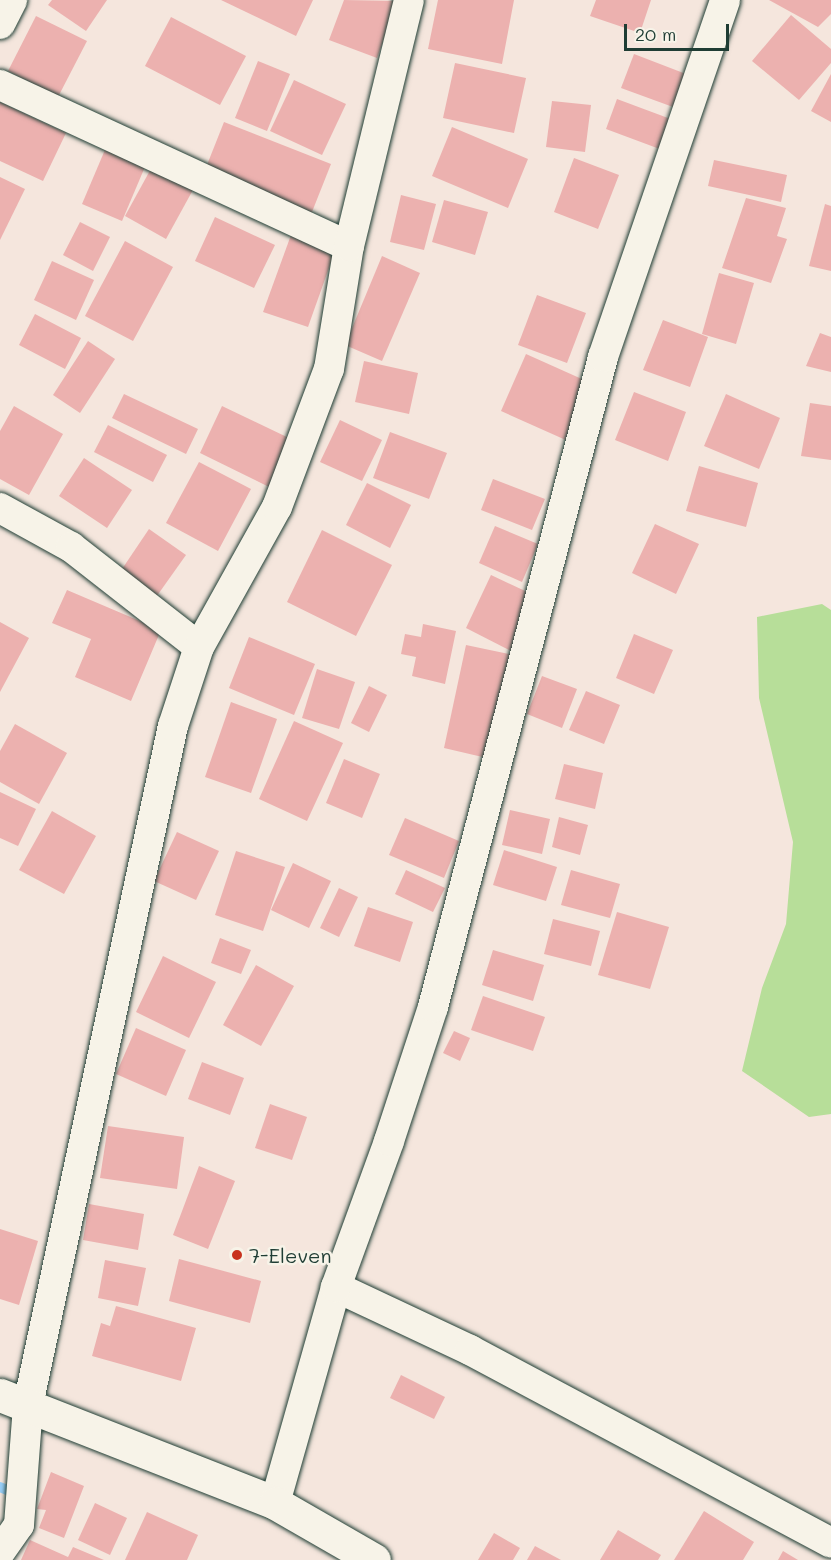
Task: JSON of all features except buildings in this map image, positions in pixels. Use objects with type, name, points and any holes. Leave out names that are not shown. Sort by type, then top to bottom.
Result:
[{"type":"street","points":[[0,24],[12,0]]},
{"type":"street","points":[[0,1552],[9,1520],[14,1400],[172,726],[199,646],[277,507],[329,369],[349,246],[409,0]]},
{"type":"street","points":[[275,1503],[336,1287],[389,1141],[433,1007],[603,357],[724,0]]},
{"type":"street","points":[[0,85],[349,246]]},
{"type":"street","points":[[0,508],[71,547],[199,646]]},
{"type":"street","points":[[336,1287],[470,1350],[831,1544]]},
{"type":"street","points":[[14,1400],[275,1503],[374,1560]]},
{"type":"green space","points":[[822,604],[831,610],[831,1114],[809,1117],[742,1071],[762,988],[786,924],[793,842],[759,698],[757,617]]},
{"type":"waterway","points":[[0,1487],[19,1495]]},
{"type":"place","name":"7-Eleven","points":[[237,1255]]}]
